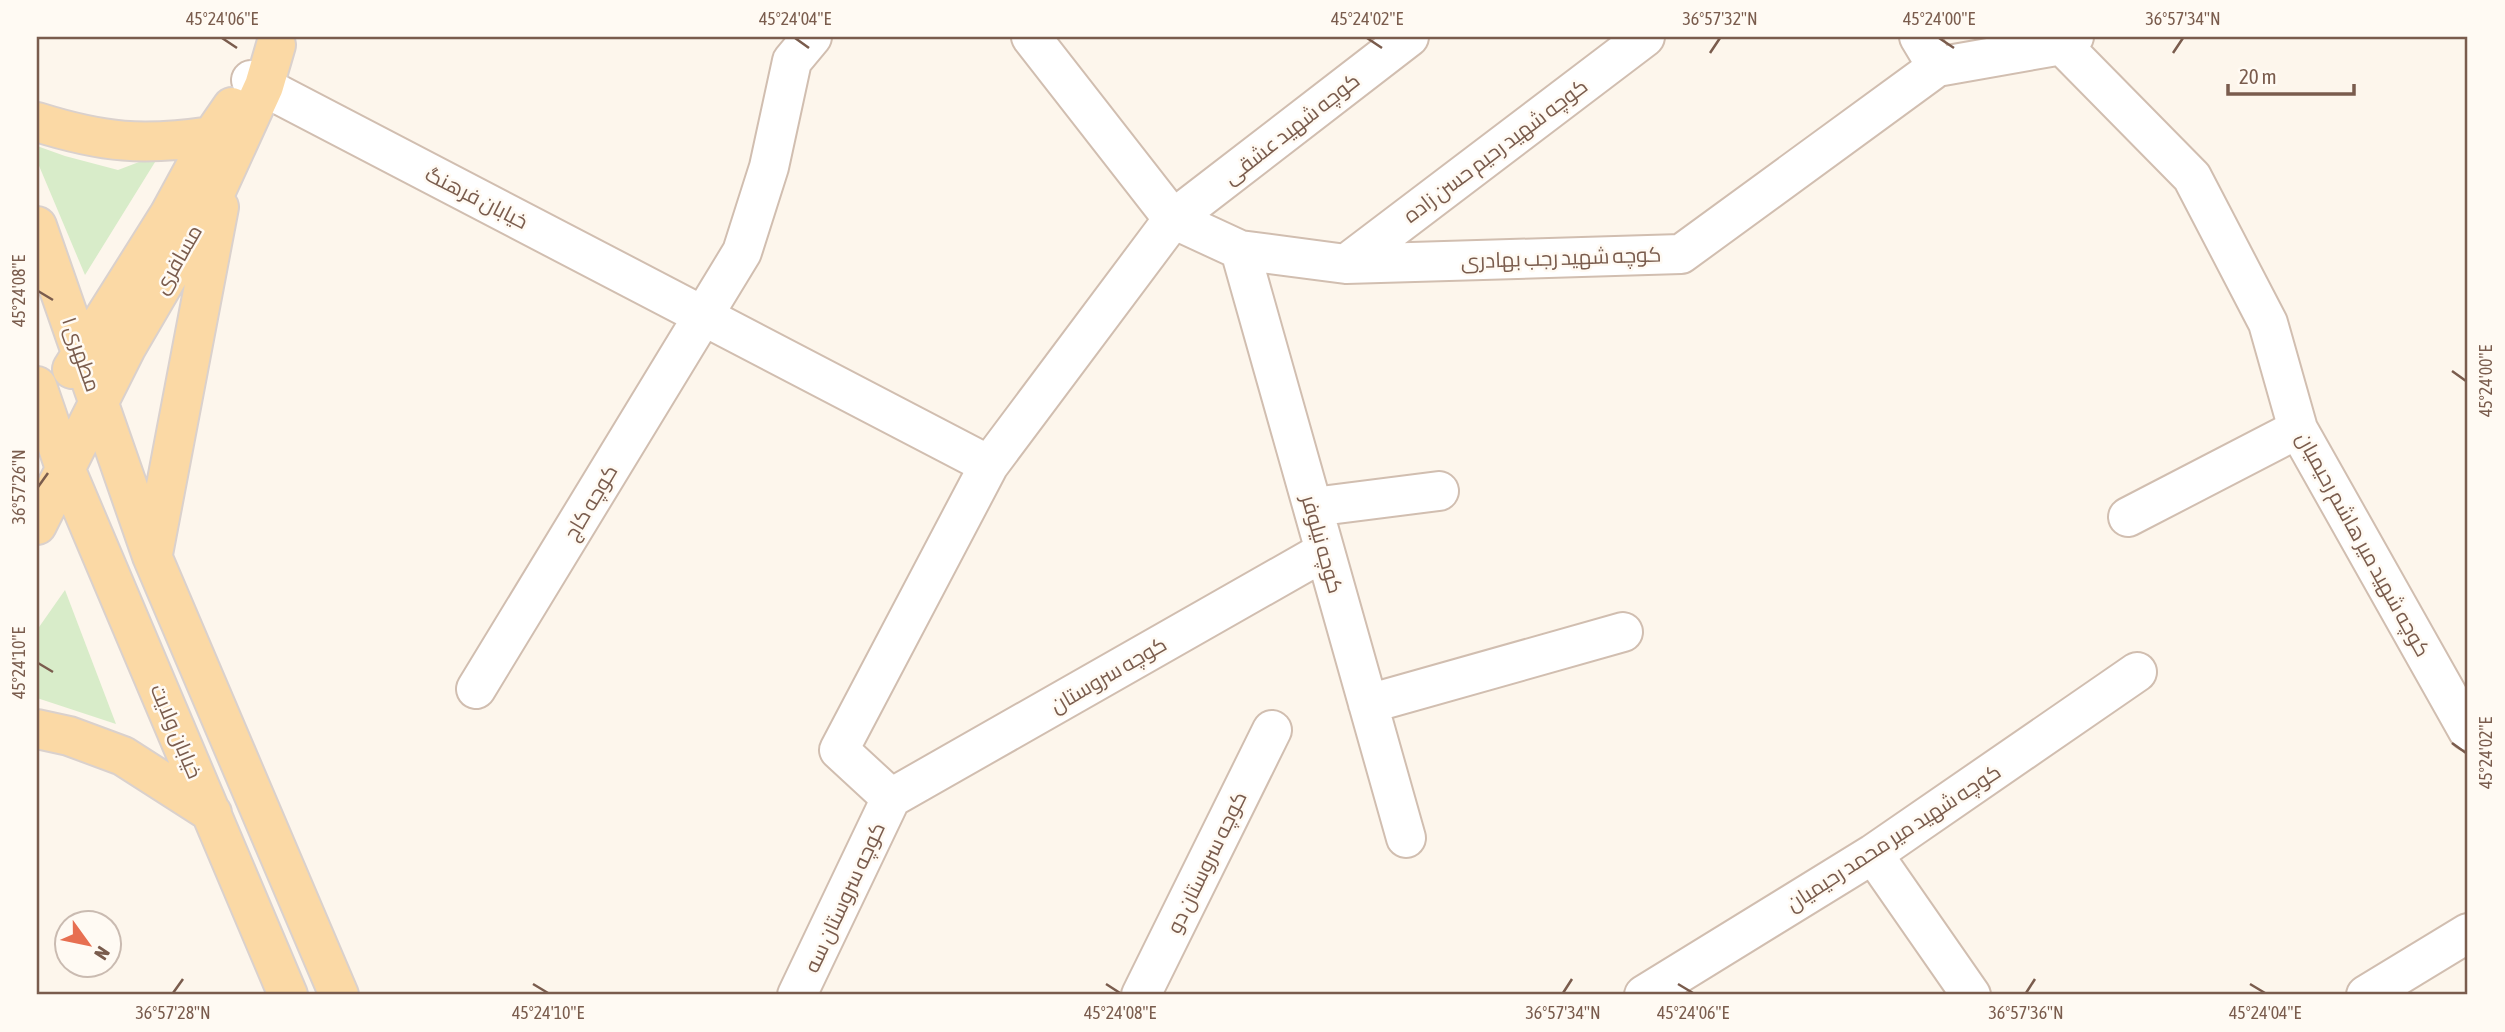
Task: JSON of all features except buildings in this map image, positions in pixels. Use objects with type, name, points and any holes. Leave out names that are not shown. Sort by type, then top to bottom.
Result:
[{"type":"main road","name":"مسافری","points":[[40,406],[82,354],[169,215],[220,150],[279,41]]},
{"type":"main road","points":[[37,122],[76,135],[121,143],[167,143],[220,150],[152,556],[339,995]]},
{"type":"main road","name":"مسافری","points":[[37,525],[125,348],[211,202],[220,150]]},
{"type":"main road","name":"مطهری ۱","points":[[37,226],[152,556]]},
{"type":"main road","points":[[40,406],[65,468]]},
{"type":"main road","name":"خیابان ولایت","points":[[65,468],[288,995]]},
{"type":"main road","points":[[37,729],[69,736],[123,757],[212,813]]},
{"type":"street","points":[[704,314],[742,252],[769,167],[792,61],[812,37]]},
{"type":"street","points":[[1031,37],[1173,219]]},
{"type":"street","name":"کوچه شهید عشقی","points":[[891,798],[839,750],[989,465],[1173,219],[1409,37]]},
{"type":"street","name":"کوچه شهید رحیم حسن زاده","points":[[1346,264],[1645,37]]},
{"type":"street","name":"کوچه شهید رجب بهادری","points":[[1173,219],[1240,250],[1346,264],[1681,254],[1928,52],[2068,41]]},
{"type":"street","name":"کوچه شهید میر هاشم رحیمیان","points":[[2068,41],[2192,177],[2268,323],[2298,429],[2468,731]]},
{"type":"street","name":"خیابان فرهنگ","points":[[257,83],[989,465]]},
{"type":"street","name":"کوچه نیلوفر","points":[[1240,250],[1406,838]]},
{"type":"street","name":"کوچه کاج","points":[[476,689],[704,314]]},
{"type":"street","points":[[2128,517],[2298,429]]},
{"type":"street","points":[[1313,507],[1438,491]]},
{"type":"street","name":"کوچه سروستان","points":[[891,798],[1325,551]]},
{"type":"street","points":[[1368,704],[1623,632]]},
{"type":"street","name":"کوچه شهید میر محمد رحیمیان","points":[[1644,995],[1873,854],[2137,672]]},
{"type":"street","name":"کوچه سروستان دو","points":[[1141,995],[1272,730]]},
{"type":"street","name":"کوچه سروستان سه","points":[[797,995],[891,798]]},
{"type":"street","points":[[1873,854],[1971,995]]},
{"type":"street","points":[[2366,995],[2468,933]]},
{"type":"green space","points":[[37,146],[118,170],[160,154],[85,275],[37,161]]},
{"type":"green space","points":[[65,590],[116,724],[37,698],[37,630]]}]
